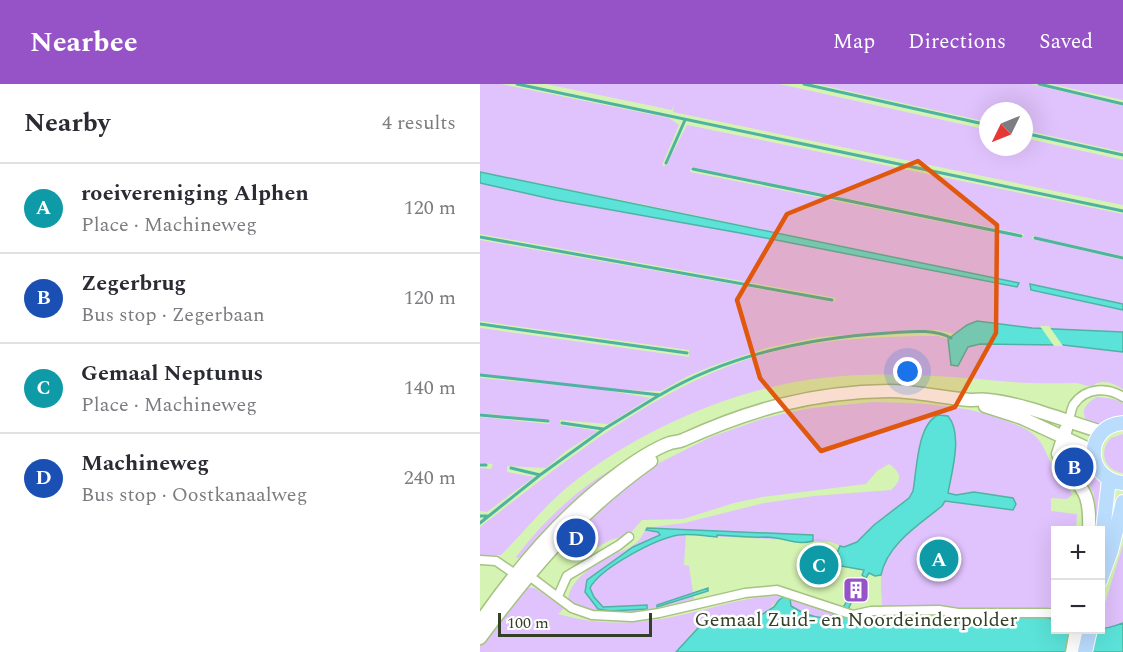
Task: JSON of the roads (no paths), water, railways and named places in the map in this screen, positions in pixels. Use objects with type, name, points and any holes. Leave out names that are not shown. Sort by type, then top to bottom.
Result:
[{"type":"main road","points":[[480,622],[515,574],[546,538],[592,495],[633,464],[669,444],[753,411],[824,396],[917,392],[970,400],[989,400],[1102,432]]},
{"type":"main road","points":[[970,400],[1022,418],[1094,451]]},
{"type":"main road","points":[[1068,423],[1058,454],[1088,498],[1089,526]]},
{"type":"main road","points":[[1123,423],[1113,425],[1102,432],[1096,441],[1094,451],[1097,467],[1109,479],[1123,483]]},
{"type":"main road","points":[[480,638],[528,575],[568,530],[601,498],[672,449],[679,441]]},
{"type":"main road","points":[[1106,554],[1109,479]]},
{"type":"main road","points":[[1101,580],[1106,554],[1123,502]]},
{"type":"main road","points":[[1106,554],[1118,542],[1123,531]]},
{"type":"main road","points":[[1072,652],[1075,634]]},
{"type":"main road","points":[[1085,652],[1088,634]]},
{"type":"street","points":[[1068,423],[1074,404],[1087,394],[1098,390],[1111,391],[1123,397]]},
{"type":"street","points":[[558,596],[567,576],[620,545],[629,537]]},
{"type":"street","points":[[480,560],[496,561],[515,574],[528,575],[572,608],[592,615],[608,617],[658,613],[723,597],[777,590],[853,615],[871,611],[939,610],[958,613],[1051,613]]},
{"type":"water","points":[[480,172],[1019,283],[1017,287],[556,200],[480,183]]},
{"type":"water","points":[[1030,284],[1123,304],[1123,310],[1031,290]]},
{"type":"water","points":[[977,321],[1032,328],[1123,332],[1123,352],[1063,345],[980,344],[968,347],[958,366],[951,365],[948,339],[967,325]]},
{"type":"water","points":[[938,415],[948,416],[955,433],[954,464],[948,493],[956,495],[974,492],[1013,498],[1016,504],[1013,510],[945,501],[897,544],[884,564],[881,575],[875,576],[869,573],[866,578],[862,575],[864,570],[836,567],[834,562],[839,554],[837,553],[840,546],[844,547],[857,542],[874,525],[909,498],[913,491],[922,438],[931,420]]},
{"type":"water","points":[[647,528],[813,535],[813,541],[795,542],[772,537],[717,535],[717,537],[693,534],[669,537],[617,563],[590,588],[603,607],[647,605],[647,609],[610,611],[598,609],[585,592],[587,580],[633,547],[660,535],[658,532],[646,530]]},
{"type":"water","points":[[708,588],[708,591],[657,607],[657,605]]},
{"type":"water","points":[[785,596],[790,598],[791,606],[806,614],[821,617],[835,614],[847,601],[851,603],[845,616],[866,621],[874,615],[939,613],[945,619],[1029,614],[1051,619],[1051,634],[1105,634],[1105,628],[1123,623],[1123,652],[676,652],[699,627],[724,620],[731,623],[748,623],[774,607]]},
{"type":"waterway","points":[[517,84],[1123,211]]},
{"type":"waterway","points":[[804,84],[979,123]]},
{"type":"waterway","points":[[1039,84],[1123,104]]},
{"type":"waterway","points":[[666,163],[685,120]]},
{"type":"waterway","points":[[1033,135],[1123,155]]},
{"type":"waterway","points":[[693,169],[1021,236]]},
{"type":"waterway","points":[[480,237],[832,300]]},
{"type":"waterway","points":[[1035,238],[1123,258]]},
{"type":"waterway","points":[[480,324],[687,353]]},
{"type":"waterway","points":[[480,375],[660,395],[713,369],[770,350],[799,344],[858,335],[912,332],[936,333],[951,338]]},
{"type":"waterway","points":[[511,468],[540,475],[604,429],[658,396]]},
{"type":"waterway","points":[[480,415],[548,421]]},
{"type":"waterway","points":[[562,423],[603,429]]},
{"type":"waterway","points":[[480,465],[486,465]]},
{"type":"waterway","points":[[480,523],[540,475]]},
{"type":"waterway","points":[[480,516],[487,516]]},
{"type":"place","name":"Zegerbrug","points":[[1074,467]]},
{"type":"place","name":"Machineweg","points":[[576,538]]},
{"type":"place","name":"roeivereniging Alphen","points":[[939,559]]},
{"type":"place","name":"Gemaal Neptunus","points":[[819,565]]},
{"type":"place","name":"Gemaal Zuid- en Noordeinderpolder","points":[[856,590]]}]
